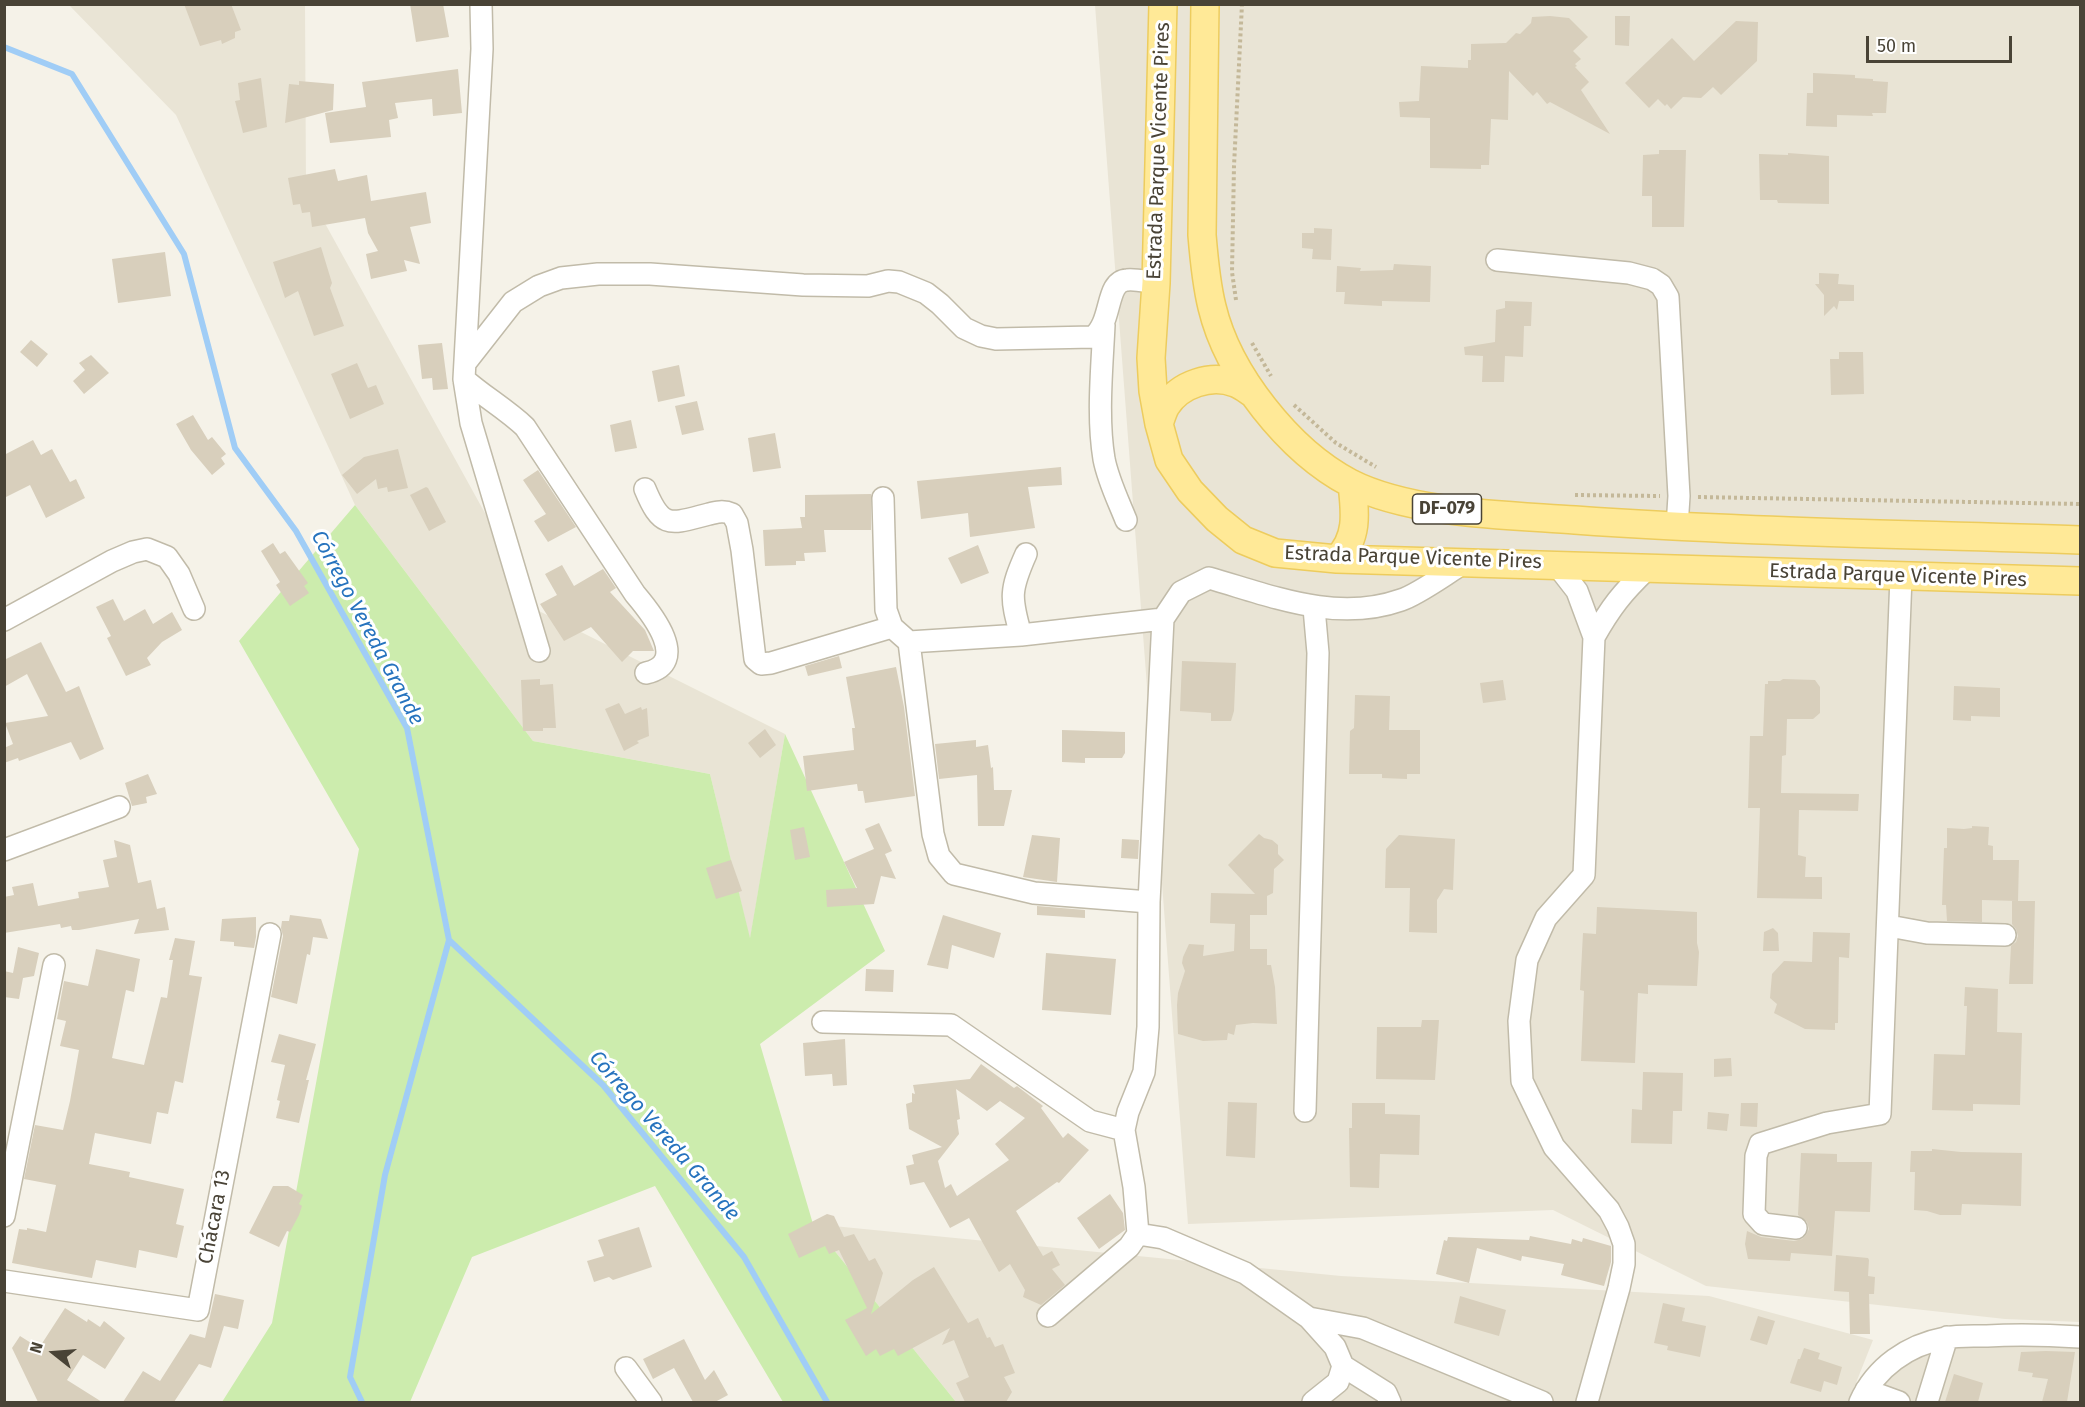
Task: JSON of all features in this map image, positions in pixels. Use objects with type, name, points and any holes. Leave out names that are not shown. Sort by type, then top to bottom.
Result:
[{"type":"main road","name":"Estrada Parque Vicente Pires","points":[[1163,4],[1156,283],[1151,358],[1153,391],[1169,460],[1190,491],[1216,519],[1242,540],[1275,553],[1337,559],[2080,581]]},
{"type":"main road","name":"Estrada Parque Vicente Pires","points":[[1205,4],[1202,235],[1204,270],[1212,309],[1223,340],[1262,385],[1300,449],[1329,470],[1352,484],[1396,500],[1451,509],[1677,527],[2080,540]]},
{"type":"main road","points":[[1159,424],[1166,406],[1179,392],[1197,382],[1216,379],[1262,385]]},
{"type":"main road","points":[[1337,559],[1344,553],[1353,532],[1356,512],[1352,484]]},
{"type":"street","points":[[481,4],[482,49],[465,370],[471,423],[539,651]]},
{"type":"street","points":[[1497,260],[1629,273],[1652,279],[1661,285],[1668,297],[1679,496],[1677,527]]},
{"type":"street","points":[[465,370],[513,302],[539,286],[561,278],[598,274],[650,274],[803,285],[868,286],[888,281],[899,282],[926,293],[964,328],[981,336],[996,339],[1093,337],[1104,325]]},
{"type":"street","points":[[1126,520],[1104,459],[1102,380],[1104,325],[1111,294],[1117,285],[1125,279],[1156,283]]},
{"type":"street","points":[[465,370],[480,393],[510,413],[525,427],[635,594],[653,616],[667,647],[666,663],[658,671],[646,674]]},
{"type":"street","points":[[645,489],[653,509],[660,518],[671,522],[723,510],[732,513],[737,523],[742,550],[755,659],[761,664],[892,627]]},
{"type":"street","points":[[883,498],[886,610],[892,627],[909,642],[933,834],[939,856],[954,874],[1034,893],[1149,902]]},
{"type":"street","points":[[4,620],[112,561],[147,549],[167,557],[179,574],[194,609]]},
{"type":"street","points":[[1021,635],[1014,610],[1013,584],[1026,554]]},
{"type":"street","points":[[1047,1316],[1130,1247],[1138,1234],[1134,1187],[1124,1130],[1128,1112],[1144,1072],[1148,1027],[1149,902],[1163,620],[1181,592],[1209,578],[1314,608],[1339,610],[1365,608],[1402,600],[1464,563]]},
{"type":"street","points":[[1556,564],[1577,591],[1594,637],[1584,875],[1546,918],[1527,960],[1520,1021],[1522,1082],[1554,1147],[1609,1210],[1624,1244],[1624,1264],[1619,1288],[1587,1402]]},
{"type":"street","points":[[1594,637],[1622,593],[1647,569]]},
{"type":"street","points":[[1797,1228],[1763,1224],[1754,1214],[1756,1156],[1760,1144],[1827,1123],[1880,1114],[1901,577]]},
{"type":"street","points":[[1305,1111],[1318,653],[1314,608]]},
{"type":"street","points":[[909,642],[1021,635],[1163,620]]},
{"type":"street","points":[[4,850],[119,807]]},
{"type":"street","points":[[1889,926],[1927,933],[2005,935]]},
{"type":"street","name":"Chácara 13","points":[[4,1281],[198,1310],[270,934]]},
{"type":"street","points":[[4,1216],[54,965]]},
{"type":"street","points":[[823,1023],[951,1025],[1090,1121],[1124,1130]]},
{"type":"street","points":[[1138,1234],[1163,1238],[1245,1273],[1309,1318],[1335,1347],[1343,1366],[1386,1393],[1390,1402]]},
{"type":"street","points":[[1309,1318],[1363,1328],[1542,1402]]},
{"type":"street","points":[[1899,1402],[1863,1396],[1889,1362],[1916,1346],[1947,1337],[2024,1334],[2080,1337]]},
{"type":"street","points":[[1927,1402],[1947,1337]]},
{"type":"street","points":[[1313,1402],[1338,1382],[1343,1366]]},
{"type":"street","points":[[627,1368],[651,1402]]},
{"type":"path","points":[[1237,307],[1232,273],[1234,166],[1242,4]]},
{"type":"path","points":[[1251,342],[1262,385]]},
{"type":"path","points":[[1292,404],[1336,444],[1384,472]]},
{"type":"path","points":[[1573,495],[2080,504]]},
{"type":"shaded area","points":[[69,5],[305,5],[306,189],[539,611],[785,734],[750,940],[710,774],[533,741],[355,505],[176,115]]},
{"type":"shaded area","points":[[1095,5],[2080,5],[2080,1322],[2005,1319],[1706,1286],[1553,1210],[1188,1224]]},
{"type":"shaded area","points":[[813,1224],[1341,1276],[1709,1296],[1873,1340],[1850,1398],[1962,1332],[2080,1336],[2080,1402],[956,1402]]},
{"type":"green space","points":[[355,505],[533,741],[710,774],[750,938],[785,734],[885,951],[760,1044],[813,1224],[956,1402],[783,1402],[655,1186],[472,1257],[410,1402],[222,1402],[272,1323],[359,849],[239,641]]},
{"type":"building","points":[[184,4],[231,4],[241,30],[235,32],[235,38],[222,44],[221,40],[200,46]]},
{"type":"building","points":[[410,4],[443,4],[449,37],[416,42]]},
{"type":"building","points":[[1615,16],[1630,16],[1629,46],[1615,45]]},
{"type":"building","points":[[1532,17],[1569,18],[1588,37],[1573,51],[1581,59],[1575,67],[1589,82],[1581,90],[1610,134],[1550,102],[1547,104],[1537,92],[1533,96],[1509,71],[1508,120],[1491,119],[1489,165],[1481,165],[1481,169],[1430,168],[1430,118],[1400,117],[1399,102],[1419,101],[1421,66],[1468,68],[1468,60],[1471,60],[1471,44],[1506,43],[1531,23]]},
{"type":"building","points":[[1736,21],[1758,22],[1757,61],[1721,95],[1713,87],[1701,98],[1683,97],[1671,109],[1658,99],[1649,108],[1625,83],[1672,38],[1694,61]]},
{"type":"building","points":[[458,69],[462,113],[433,116],[432,99],[395,103],[398,118],[389,120],[391,137],[330,143],[325,113],[366,107],[362,82]]},
{"type":"building","points":[[1813,73],[1855,75],[1855,78],[1888,82],[1886,113],[1872,113],[1873,116],[1837,115],[1837,127],[1806,126],[1807,93],[1813,93]]},
{"type":"building","points":[[261,78],[267,127],[243,133],[235,101],[240,100],[238,83]]},
{"type":"building","points":[[299,81],[334,84],[333,110],[285,123],[289,84],[299,85]]},
{"type":"building","points":[[1659,150],[1686,150],[1684,227],[1652,227],[1652,196],[1642,196],[1643,155],[1659,154]]},
{"type":"building","points":[[1788,153],[1829,156],[1829,204],[1778,203],[1777,200],[1760,200],[1759,154],[1788,155]]},
{"type":"building","points":[[335,169],[338,181],[367,175],[371,201],[426,192],[431,223],[410,227],[420,264],[404,260],[407,271],[371,279],[366,254],[378,251],[368,233],[365,218],[312,227],[310,212],[302,213],[300,204],[293,205],[288,178]]},
{"type":"building","points":[[1314,228],[1332,229],[1331,260],[1312,259],[1313,249],[1302,248],[1302,233],[1314,233]]},
{"type":"building","points":[[321,247],[332,283],[330,288],[344,326],[314,336],[298,291],[285,298],[273,262]]},
{"type":"building","points":[[165,252],[171,296],[118,303],[112,259]]},
{"type":"building","points":[[1394,264],[1431,266],[1430,302],[1382,301],[1382,306],[1344,304],[1345,292],[1336,292],[1337,266],[1361,268],[1360,271],[1393,270]]},
{"type":"building","points":[[1819,273],[1839,274],[1838,284],[1854,285],[1854,301],[1839,301],[1837,310],[1834,306],[1824,316],[1824,295],[1815,284],[1819,284]]},
{"type":"building","points":[[1505,301],[1532,302],[1531,326],[1524,326],[1523,357],[1505,356],[1504,382],[1482,382],[1483,356],[1465,355],[1464,347],[1495,342],[1496,310],[1505,308]]},
{"type":"building","points":[[31,340],[48,354],[37,367],[20,352]]},
{"type":"building","points":[[442,343],[448,389],[433,390],[432,378],[422,379],[418,345]]},
{"type":"building","points":[[1839,352],[1863,352],[1864,394],[1831,395],[1830,359],[1839,359]]},
{"type":"building","points":[[91,355],[109,373],[84,394],[73,381],[85,370],[79,363]]},
{"type":"building","points":[[357,363],[368,388],[376,385],[384,404],[350,419],[331,374]]},
{"type":"building","points":[[679,365],[685,396],[658,402],[652,371]]},
{"type":"building","points":[[697,401],[704,430],[682,435],[675,406]]},
{"type":"building","points":[[193,415],[208,440],[212,437],[226,454],[221,458],[225,464],[212,475],[191,450],[176,424]]},
{"type":"building","points":[[631,420],[637,448],[615,452],[610,425]]},
{"type":"building","points":[[775,433],[781,468],[753,472],[748,438]]},
{"type":"building","points":[[33,440],[41,455],[52,449],[70,482],[76,479],[85,498],[46,518],[30,485],[4,498],[4,455]]},
{"type":"building","points":[[398,449],[408,488],[388,492],[387,487],[378,489],[376,479],[357,494],[342,475],[364,457]]},
{"type":"building","points":[[1061,467],[1062,485],[1028,487],[1035,528],[970,537],[968,513],[921,519],[917,481]]},
{"type":"building","points":[[538,470],[576,527],[548,542],[534,521],[546,514],[523,480]]},
{"type":"building","points":[[426,487],[446,522],[429,531],[410,495]]},
{"type":"building","points":[[871,494],[871,530],[824,530],[826,552],[804,553],[805,561],[796,561],[796,565],[765,566],[763,530],[802,528],[800,517],[805,517],[805,495]]},
{"type":"building","points":[[273,543],[280,554],[285,551],[308,583],[304,586],[309,593],[290,606],[276,585],[280,582],[261,551]]},
{"type":"building","points":[[978,545],[989,573],[961,584],[948,558]]},
{"type":"building","points":[[562,565],[574,586],[603,569],[616,588],[610,592],[645,630],[654,651],[633,651],[622,662],[591,627],[564,641],[540,604],[557,595],[545,574]]},
{"type":"building","points":[[113,599],[124,621],[145,609],[153,624],[172,612],[182,630],[162,642],[147,658],[151,665],[126,676],[107,638],[111,636],[96,607]]},
{"type":"building","points":[[41,642],[66,692],[79,686],[104,749],[80,760],[71,742],[19,761],[18,758],[4,763],[4,748],[13,744],[5,723],[48,716],[27,674],[4,687],[4,660]]},
{"type":"building","points":[[839,656],[842,668],[808,676],[805,666]]},
{"type":"building","points":[[1182,661],[1236,663],[1234,711],[1231,721],[1211,721],[1211,713],[1180,711]]},
{"type":"building","points":[[896,667],[904,707],[915,796],[865,803],[863,791],[858,791],[857,784],[807,791],[803,756],[854,750],[852,728],[855,728],[846,677]]},
{"type":"building","points":[[540,679],[540,685],[553,684],[556,728],[543,728],[543,731],[523,731],[521,680]]},
{"type":"building","points":[[1503,680],[1506,700],[1483,703],[1480,683]]},
{"type":"building","points":[[1815,680],[1820,687],[1820,713],[1813,719],[1787,719],[1786,755],[1782,756],[1781,793],[1859,794],[1858,811],[1799,810],[1798,855],[1806,857],[1805,877],[1822,877],[1822,899],[1757,898],[1760,808],[1748,808],[1750,736],[1763,736],[1765,684],[1768,684],[1768,681]]},
{"type":"building","points":[[1954,686],[2000,688],[2000,717],[1971,716],[1971,721],[1953,720]]},
{"type":"building","points":[[1355,695],[1390,696],[1389,730],[1420,730],[1420,774],[1407,774],[1407,779],[1382,778],[1382,774],[1349,774],[1350,731],[1354,728]]},
{"type":"building","points":[[619,703],[625,714],[641,707],[642,710],[647,708],[649,736],[637,741],[639,743],[624,751],[605,709]]},
{"type":"building","points":[[765,729],[776,745],[760,758],[748,743]]},
{"type":"building","points":[[1062,730],[1125,732],[1125,753],[1122,758],[1085,758],[1085,763],[1062,762]]},
{"type":"building","points":[[976,740],[976,747],[988,745],[991,768],[993,767],[994,790],[1012,790],[1004,826],[978,826],[977,775],[939,779],[935,744]]},
{"type":"building","points":[[148,774],[157,794],[146,797],[147,803],[132,806],[125,783]]},
{"type":"building","points":[[879,823],[892,851],[885,854],[896,879],[881,876],[874,904],[827,907],[826,890],[857,888],[844,862],[874,849],[865,829]]},
{"type":"building","points":[[1972,826],[1989,827],[1988,845],[1993,846],[1993,860],[2019,860],[2018,901],[1982,900],[1982,922],[1947,921],[1946,905],[1942,905],[1947,828],[1964,829],[1972,828]]},
{"type":"building","points":[[804,827],[810,857],[795,860],[790,830]]},
{"type":"building","points":[[1259,834],[1278,845],[1278,854],[1284,860],[1274,869],[1273,893],[1267,896],[1267,915],[1250,915],[1250,949],[1267,949],[1267,965],[1271,965],[1277,1024],[1236,1025],[1234,1035],[1228,1033],[1227,1040],[1203,1041],[1178,1034],[1178,993],[1185,971],[1182,963],[1183,957],[1189,944],[1204,945],[1203,956],[1234,951],[1235,924],[1210,923],[1211,893],[1255,894],[1228,865]]},
{"type":"building","points":[[1032,835],[1060,838],[1057,882],[1023,877]]},
{"type":"building","points":[[1399,835],[1455,839],[1453,890],[1444,889],[1437,900],[1437,933],[1409,932],[1410,888],[1385,888],[1386,849]]},
{"type":"building","points":[[1122,839],[1139,840],[1138,859],[1121,858]]},
{"type":"building","points":[[114,840],[130,845],[138,883],[151,880],[157,909],[165,907],[169,930],[134,934],[139,919],[79,930],[72,930],[71,926],[61,928],[60,924],[4,933],[4,897],[14,895],[12,887],[33,883],[38,906],[79,898],[78,892],[109,887],[103,860],[117,857]]},
{"type":"building","points":[[731,860],[742,891],[716,899],[706,868]]},
{"type":"building","points":[[2012,901],[2035,901],[2033,984],[2009,984],[2011,946],[2016,942],[2018,936],[2012,924]]},
{"type":"building","points":[[1037,906],[1085,910],[1085,918],[1037,915]]},
{"type":"building","points":[[1597,907],[1697,912],[1699,952],[1697,986],[1648,985],[1648,994],[1638,993],[1635,1063],[1581,1061],[1584,991],[1580,990],[1583,933],[1596,934]]},
{"type":"building","points":[[290,915],[321,919],[328,939],[313,937],[310,955],[307,954],[297,1004],[271,997],[283,936],[282,921],[289,921]]},
{"type":"building","points":[[943,915],[1001,933],[994,958],[952,945],[948,969],[927,965]]},
{"type":"building","points":[[256,917],[254,948],[234,946],[234,942],[220,941],[222,919]]},
{"type":"building","points":[[1773,928],[1778,933],[1779,951],[1763,951],[1764,932]]},
{"type":"building","points":[[1813,932],[1850,933],[1849,958],[1839,957],[1838,1023],[1835,1023],[1835,1030],[1805,1029],[1774,1013],[1777,1004],[1770,998],[1772,974],[1784,961],[1812,962]]},
{"type":"building","points":[[175,938],[195,941],[189,975],[202,977],[183,1083],[175,1081],[168,1114],[157,1112],[151,1144],[95,1133],[89,1164],[130,1172],[129,1177],[184,1189],[176,1224],[184,1226],[177,1258],[139,1250],[136,1268],[96,1260],[92,1278],[12,1263],[19,1229],[27,1230],[27,1228],[46,1232],[56,1185],[24,1179],[35,1125],[63,1130],[70,1101],[79,1050],[60,1046],[66,1021],[57,1019],[64,981],[88,986],[96,949],[140,959],[134,992],[126,990],[112,1058],[144,1065],[161,997],[167,998],[173,960],[169,960]]},
{"type":"building","points":[[18,947],[39,953],[34,976],[23,978],[19,999],[4,997],[4,971],[13,973]]},
{"type":"building","points":[[1046,953],[1116,959],[1111,1015],[1042,1010]]},
{"type":"building","points":[[866,969],[894,970],[893,992],[865,991]]},
{"type":"building","points":[[1965,987],[1998,989],[1997,1032],[2022,1033],[2020,1105],[1973,1104],[1973,1111],[1932,1110],[1934,1054],[1965,1055],[1967,1006],[1964,1006]]},
{"type":"building","points":[[1422,1020],[1439,1020],[1435,1080],[1376,1079],[1377,1027],[1421,1027]]},
{"type":"building","points":[[279,1034],[316,1044],[306,1080],[309,1080],[299,1123],[276,1118],[280,1101],[277,1100],[285,1065],[271,1062]]},
{"type":"building","points":[[845,1039],[847,1085],[833,1086],[832,1074],[805,1076],[803,1043]]},
{"type":"building","points":[[1731,1058],[1732,1076],[1714,1077],[1714,1059]]},
{"type":"building","points":[[981,1064],[1014,1088],[1017,1086],[1043,1106],[1041,1108],[1063,1138],[1068,1133],[1089,1150],[1059,1183],[1057,1182],[1016,1211],[1043,1256],[1052,1251],[1060,1265],[1052,1269],[1065,1285],[1041,1305],[1023,1297],[1025,1290],[1010,1264],[999,1272],[969,1218],[950,1228],[924,1182],[910,1185],[906,1166],[914,1164],[912,1155],[942,1147],[909,1129],[906,1104],[912,1102],[912,1093],[915,1094],[913,1085],[970,1079]],"holes":[[[956,1089],[987,1111],[1000,1101],[1025,1118],[995,1144],[1009,1160],[957,1196],[951,1184],[945,1188],[938,1161],[959,1134],[957,1120],[960,1119]]]},
{"type":"building","points":[[1643,1072],[1683,1073],[1682,1111],[1673,1111],[1672,1144],[1631,1143],[1632,1109],[1642,1110]]},
{"type":"building","points":[[1228,1102],[1257,1103],[1255,1158],[1226,1156]]},
{"type":"building","points":[[1352,1103],[1385,1103],[1385,1114],[1420,1115],[1419,1155],[1380,1154],[1379,1188],[1350,1187],[1349,1128],[1352,1128]]},
{"type":"building","points":[[1741,1103],[1758,1103],[1757,1127],[1740,1126]]},
{"type":"building","points":[[1708,1112],[1729,1114],[1727,1131],[1707,1129]]},
{"type":"building","points":[[1932,1149],[2022,1153],[2021,1206],[1962,1204],[1961,1215],[1940,1215],[1914,1210],[1915,1172],[1910,1172],[1911,1151],[1932,1151]]},
{"type":"building","points":[[1801,1153],[1837,1154],[1837,1162],[1872,1162],[1870,1212],[1835,1211],[1832,1256],[1791,1253],[1790,1261],[1748,1259],[1745,1244],[1747,1231],[1761,1237],[1794,1241],[1802,1239],[1809,1229],[1807,1222],[1798,1215]]},
{"type":"building","points":[[273,1186],[288,1186],[303,1195],[299,1204],[302,1206],[299,1215],[279,1247],[249,1233]]},
{"type":"building","points":[[1110,1194],[1123,1213],[1125,1230],[1099,1249],[1077,1218]]},
{"type":"building","points":[[827,1214],[834,1216],[844,1237],[854,1234],[869,1261],[875,1258],[883,1273],[871,1314],[913,1280],[934,1267],[968,1323],[978,1318],[987,1338],[990,1337],[995,1347],[1003,1344],[1015,1373],[1004,1377],[1012,1392],[1006,1402],[965,1402],[956,1383],[969,1377],[954,1340],[942,1345],[950,1328],[898,1356],[894,1349],[880,1356],[876,1349],[866,1356],[845,1320],[867,1308],[839,1250],[829,1254],[825,1246],[799,1258],[788,1234]]},
{"type":"building","points":[[639,1227],[652,1267],[613,1280],[609,1277],[594,1282],[587,1261],[604,1256],[598,1240]]},
{"type":"building","points":[[1530,1236],[1571,1244],[1572,1239],[1582,1242],[1583,1238],[1611,1246],[1611,1262],[1604,1286],[1561,1275],[1564,1264],[1522,1256],[1521,1261],[1477,1248],[1469,1283],[1436,1274],[1444,1240],[1447,1241],[1448,1237],[1529,1240]]},
{"type":"building","points":[[1836,1255],[1868,1258],[1869,1260],[1868,1276],[1875,1277],[1874,1294],[1869,1294],[1870,1334],[1850,1334],[1849,1292],[1834,1291]]},
{"type":"building","points":[[215,1294],[244,1300],[238,1329],[224,1326],[211,1368],[199,1364],[174,1402],[123,1402],[143,1371],[160,1381],[190,1334],[205,1338]]},
{"type":"building","points":[[1460,1296],[1506,1310],[1499,1336],[1454,1323]]},
{"type":"building","points":[[1663,1303],[1685,1308],[1682,1321],[1706,1326],[1700,1357],[1667,1350],[1668,1346],[1654,1343]]},
{"type":"building","points":[[65,1308],[87,1322],[88,1319],[100,1327],[104,1321],[125,1338],[105,1369],[83,1355],[67,1380],[102,1402],[38,1402],[12,1348],[20,1336],[39,1348]]},
{"type":"building","points":[[1758,1316],[1775,1321],[1767,1345],[1750,1340]]},
{"type":"building","points":[[684,1339],[705,1380],[714,1370],[728,1395],[715,1402],[693,1402],[674,1368],[653,1379],[643,1359]]},
{"type":"building","points":[[1804,1348],[1820,1353],[1818,1359],[1842,1367],[1837,1385],[1824,1381],[1821,1392],[1790,1383]]},
{"type":"building","points":[[2021,1352],[2075,1352],[2067,1402],[2042,1402],[2048,1379],[2032,1377],[2033,1373],[2018,1371]]},
{"type":"building","points":[[1954,1374],[1983,1383],[1978,1402],[1945,1402]]},
{"type":"waterway","name":"Córrego Vereda Grande","points":[[4,47],[72,74],[184,254],[235,448],[296,531],[407,728],[449,940],[603,1085],[744,1257],[827,1402]]},
{"type":"waterway","points":[[362,1402],[350,1377],[385,1175],[449,940]]}]
